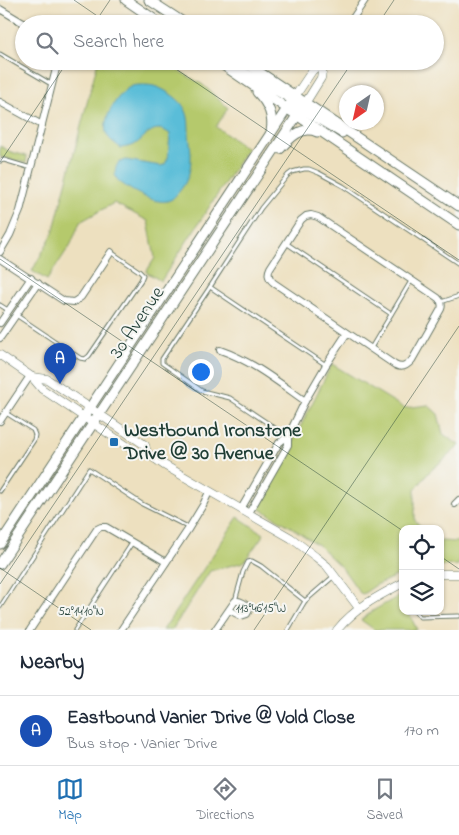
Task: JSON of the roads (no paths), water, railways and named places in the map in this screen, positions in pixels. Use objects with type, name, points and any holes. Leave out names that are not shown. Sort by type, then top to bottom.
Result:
[{"type":"main road","points":[[126,0],[148,15]]},
{"type":"main road","points":[[149,0],[172,15]]},
{"type":"main road","points":[[230,70],[287,109],[301,109],[307,112],[457,204]]},
{"type":"main road","points":[[241,70],[294,98]]},
{"type":"main road","points":[[256,70],[294,98],[301,109],[344,147]]},
{"type":"main road","points":[[248,82],[261,95],[271,113],[273,124],[271,133]]},
{"type":"main road","name":"30 Avenue","points":[[0,544],[294,98]]},
{"type":"main road","name":"30 Avenue","points":[[0,564],[301,109]]},
{"type":"main road","points":[[261,170],[289,139],[297,133],[306,130],[314,131],[344,147],[459,225]]},
{"type":"street","points":[[355,15],[365,0]]},
{"type":"street","points":[[0,9],[15,18]]},
{"type":"street","points":[[0,252],[10,235],[20,211],[56,70]]},
{"type":"street","points":[[294,98],[313,70]]},
{"type":"street","points":[[301,109],[321,78],[322,70]]},
{"type":"street","points":[[0,102],[42,125]]},
{"type":"street","points":[[308,215],[315,216],[438,298],[442,306],[412,360],[406,366],[397,366],[271,280],[268,271],[286,243],[303,217],[308,215]]},
{"type":"street","points":[[0,259],[64,301],[74,302],[81,296],[111,252]]},
{"type":"street","points":[[0,323],[31,278]]},
{"type":"street","points":[[0,338],[38,283]]},
{"type":"street","points":[[8,311],[16,315]]},
{"type":"street","points":[[249,513],[288,445],[288,436],[305,400],[347,333]]},
{"type":"street","points":[[220,350],[235,355],[253,365],[305,400]]},
{"type":"street","points":[[0,355],[31,377],[42,389],[138,454],[147,453]]},
{"type":"street","points":[[31,377],[46,380],[144,445],[147,453],[164,465],[286,534],[316,557],[335,575],[359,608]]},
{"type":"street","points":[[0,421],[31,377]]},
{"type":"street","points":[[241,509],[279,443],[288,436]]},
{"type":"street","points":[[121,630],[189,528],[209,492]]},
{"type":"street","points":[[30,630],[97,528],[106,527],[166,562]]},
{"type":"street","points":[[444,574],[459,574]]},
{"type":"street","points":[[337,630],[359,608],[399,585]]},
{"type":"street","points":[[215,630],[235,601],[246,605],[249,610],[241,616],[229,610]]},
{"type":"lane","points":[[0,54],[15,63]]},
{"type":"lane","points":[[27,70],[52,85]]},
{"type":"lane","points":[[0,161],[4,160],[31,168]]},
{"type":"lane","points":[[288,436],[230,398],[202,391],[162,363],[162,359],[261,208],[288,174],[304,169],[319,173],[343,186],[459,264]]},
{"type":"lane","points":[[286,243],[391,314]]},
{"type":"lane","points":[[16,315],[80,358],[85,359],[90,356],[142,275],[140,271],[111,252]]},
{"type":"lane","points":[[371,348],[411,280]]},
{"type":"lane","points":[[210,287],[326,365]]},
{"type":"lane","points":[[441,302],[459,296]]},
{"type":"lane","points":[[0,305],[8,311]]},
{"type":"lane","points":[[0,491],[36,435],[33,430],[6,413]]},
{"type":"lane","points":[[0,607],[89,469],[142,504],[189,528]]},
{"type":"lane","points":[[75,630],[132,543]]},
{"type":"lane","points":[[235,601],[245,567],[248,562],[252,561],[261,566],[305,602]]},
{"type":"lane","points":[[288,630],[305,602],[335,575]]},
{"type":"lane","points":[[418,615],[420,617],[459,616]]},
{"type":"water","points":[[136,85],[150,85],[161,88],[178,100],[184,107],[189,122],[191,159],[189,174],[176,195],[172,199],[165,201],[153,200],[133,191],[116,178],[115,170],[118,163],[126,160],[161,166],[165,164],[168,158],[170,134],[164,130],[155,130],[134,145],[121,148],[110,139],[105,129],[111,108],[125,90]]},
{"type":"place","name":"Eastbound Vanier Drive @ Vold Close","points":[[60,384]]},
{"type":"place","name":"Westbound Ironstone Drive @ 30 Avenue","points":[[114,442]]}]
